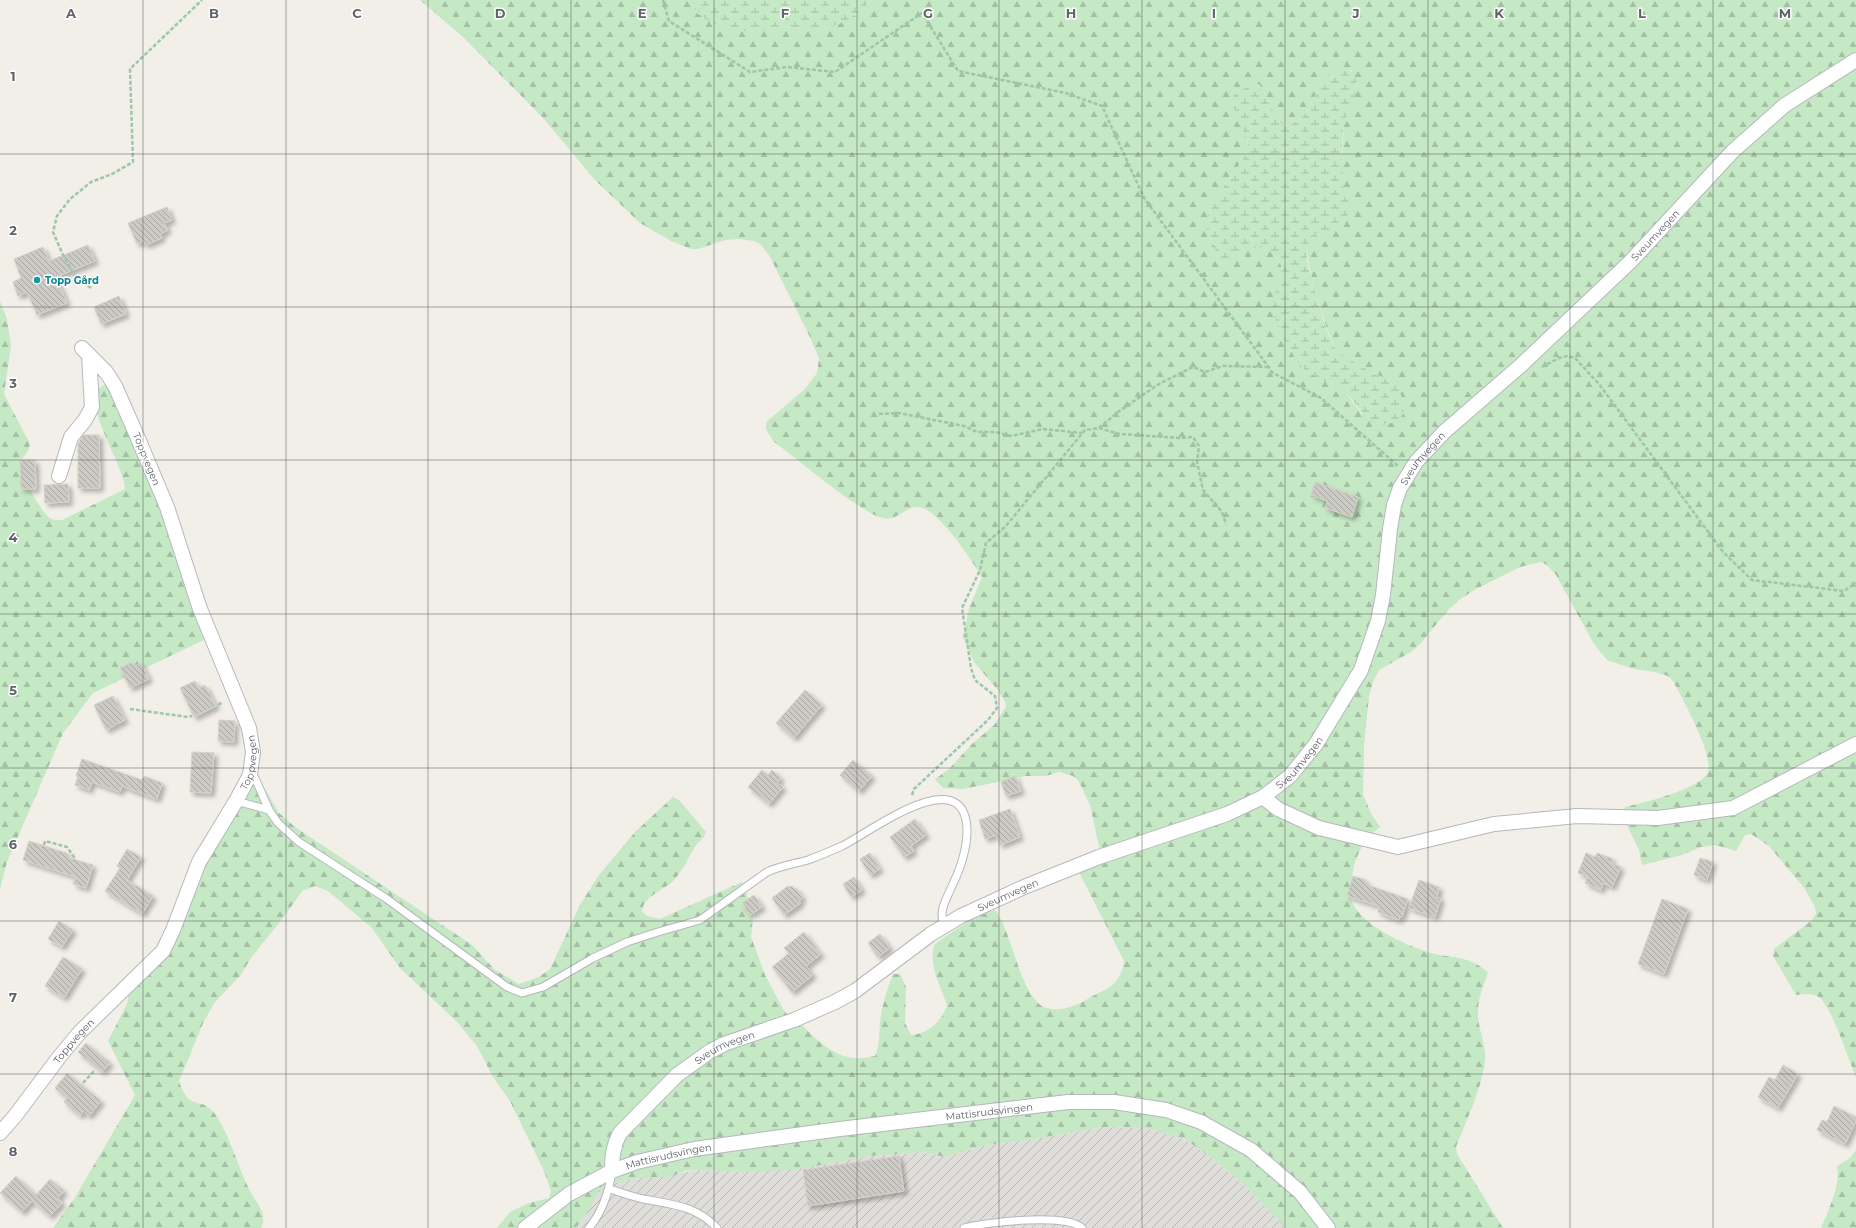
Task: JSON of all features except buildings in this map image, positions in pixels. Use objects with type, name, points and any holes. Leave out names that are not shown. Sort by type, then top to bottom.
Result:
[{"type":"street","name":"Sveumvegen","points":[[612,1171],[612,1157],[615,1142],[620,1133],[658,1094],[692,1064],[724,1044],[794,1020],[835,1002],[855,991],[943,926],[994,900],[1099,857],[1221,816],[1252,803],[1286,779],[1303,762],[1331,721],[1361,670],[1378,621],[1384,595],[1390,528],[1394,505],[1407,475],[1416,462],[1444,432],[1519,367],[1630,262],[1733,150],[1785,105],[1856,60]]},
{"type":"street","name":"Toppvegen","points":[[0,1133],[15,1116],[80,1032],[163,951],[174,930],[199,862],[250,775],[253,752],[249,728],[200,609],[167,508],[115,386],[106,372],[85,352],[92,407],[85,420],[71,437],[60,476]]},
{"type":"street","points":[[1263,796],[1278,809],[1319,828],[1398,847],[1494,824],[1577,816],[1658,818],[1733,808],[1856,744]]},
{"type":"street","name":"Mattisrudsvingen","points":[[612,1171],[636,1162],[694,1149],[832,1130],[1068,1102],[1114,1102],[1166,1110],[1194,1119],[1250,1150],[1300,1192],[1328,1228]]},
{"type":"street","points":[[525,1228],[569,1194],[612,1171]]},
{"type":"lane","points":[[250,775],[255,778],[269,810],[278,823],[299,842],[387,899],[507,987],[522,993],[543,987],[593,958],[627,942],[700,920],[767,872],[776,868],[808,860],[842,846],[906,809],[934,801],[944,801],[958,806],[967,828],[965,849],[957,876],[942,914],[943,926]]},
{"type":"lane","points":[[236,801],[269,810]]},
{"type":"lane","points":[[589,1228],[602,1208],[610,1189],[612,1171]]},
{"type":"lane","points":[[610,1189],[630,1196],[686,1207],[700,1214],[717,1228]]},
{"type":"lane","points":[[964,1228],[1008,1221],[1049,1220],[1078,1225],[1082,1228]]},
{"type":"path","points":[[91,288],[75,276],[63,255],[53,232],[57,216],[70,199],[91,182],[112,174],[133,162],[130,69],[202,0]]},
{"type":"path","points":[[663,0],[669,21],[750,72],[787,68],[834,72],[922,13],[958,71],[1066,93],[1102,106],[1144,198],[1273,373],[1322,398],[1407,475]]},
{"type":"path","points":[[1519,367],[1530,369],[1540,368],[1567,356],[1575,358],[1599,384],[1723,552],[1752,580],[1844,592],[1856,583]]},
{"type":"path","points":[[1100,428],[1118,412],[1159,384],[1193,367],[1205,372],[1223,366],[1269,367]]},
{"type":"path","points":[[879,414],[899,413],[964,426],[977,432],[995,432],[1011,436],[1043,429],[1082,433]]},
{"type":"path","points":[[906,809],[914,789],[988,720],[997,708],[995,696],[975,680],[971,668],[962,608],[980,570],[986,543],[1005,527],[1085,430],[1100,428],[1119,434],[1193,437],[1199,446],[1197,462],[1202,490],[1222,512],[1226,524]]},
{"type":"path","points":[[130,709],[188,717],[192,716]]},
{"type":"path","points":[[44,845],[45,841],[67,847],[74,857],[74,861]]},
{"type":"path","points":[[83,1083],[95,1070]]},
{"type":"shaded area","points":[[1103,1127],[1145,1128],[1185,1139],[1247,1187],[1286,1228],[576,1228],[593,1204],[598,1191],[610,1184],[637,1178],[651,1178],[699,1170],[749,1172],[869,1156],[924,1152],[944,1157],[986,1145],[1034,1139]]},
{"type":"green space","points":[[420,0],[689,0],[698,14],[758,31],[778,27],[822,28],[836,25],[855,15],[871,0],[1856,0],[1856,1077],[1827,1007],[1819,997],[1810,994],[1796,995],[1773,956],[1774,949],[1812,920],[1816,914],[1815,907],[1805,889],[1769,846],[1751,834],[1745,835],[1736,851],[1715,845],[1701,847],[1682,855],[1642,865],[1639,850],[1621,813],[1625,807],[1671,794],[1695,784],[1703,778],[1708,772],[1709,764],[1702,740],[1673,681],[1668,676],[1655,672],[1634,669],[1607,660],[1594,644],[1556,575],[1547,565],[1541,562],[1520,567],[1476,589],[1459,600],[1448,610],[1421,643],[1411,652],[1379,670],[1373,682],[1369,696],[1364,746],[1363,795],[1372,815],[1380,827],[1369,837],[1361,848],[1355,861],[1350,885],[1350,894],[1353,904],[1360,914],[1382,931],[1408,945],[1436,954],[1467,960],[1488,972],[1478,1006],[1478,1017],[1485,1053],[1484,1069],[1474,1103],[1456,1147],[1457,1154],[1503,1228],[1286,1228],[1247,1187],[1185,1139],[1145,1128],[1103,1127],[1034,1139],[986,1145],[944,1157],[924,1152],[869,1156],[799,1169],[749,1172],[699,1170],[685,1171],[672,1176],[637,1178],[610,1184],[598,1191],[593,1204],[576,1228],[497,1228],[510,1212],[529,1203],[549,1198],[551,1191],[544,1171],[510,1101],[493,1077],[477,1046],[458,1023],[400,968],[372,928],[328,891],[315,886],[302,891],[251,958],[240,976],[215,1002],[204,1021],[179,1081],[187,1097],[210,1108],[220,1122],[245,1180],[262,1212],[263,1224],[261,1228],[53,1228],[74,1199],[135,1095],[108,1041],[127,1004],[130,990],[168,932],[255,772],[279,813],[295,827],[472,945],[495,970],[519,984],[539,977],[550,969],[580,905],[599,875],[636,831],[673,797],[679,800],[706,832],[694,848],[675,879],[651,897],[644,905],[642,911],[647,916],[660,919],[742,882],[750,903],[753,917],[751,937],[765,975],[783,1009],[787,1014],[793,1016],[820,1042],[836,1053],[853,1058],[875,1056],[879,1043],[882,1010],[893,974],[900,974],[906,987],[905,1023],[911,1035],[923,1032],[934,1026],[942,1016],[947,1005],[938,983],[934,967],[933,951],[935,944],[964,924],[987,912],[995,910],[1002,921],[1026,986],[1039,1004],[1047,1008],[1059,1009],[1081,1003],[1109,988],[1120,975],[1124,961],[1079,872],[1098,853],[1099,846],[1090,805],[1078,780],[1073,776],[1059,772],[1046,776],[1025,776],[964,789],[943,788],[935,779],[948,770],[972,744],[994,725],[1006,707],[1005,701],[997,689],[974,662],[963,637],[969,609],[982,577],[944,524],[925,509],[917,507],[909,509],[887,519],[876,516],[835,489],[773,441],[766,429],[766,422],[804,390],[817,373],[819,359],[811,339],[769,255],[760,244],[754,241],[739,239],[725,240],[698,249],[691,249],[671,241],[640,223],[594,179],[545,120],[464,38]],"holes":[[[1351,70],[1357,84],[1344,123],[1341,173],[1344,190],[1349,204],[1342,223],[1311,240],[1308,243],[1307,251],[1323,317],[1329,334],[1339,353],[1356,365],[1390,380],[1362,414],[1344,391],[1319,378],[1274,301],[1282,276],[1281,264],[1272,253],[1263,246],[1256,247],[1207,216],[1217,197],[1245,156],[1248,142],[1246,135],[1259,84],[1279,121],[1284,126],[1292,124],[1304,115],[1312,102],[1320,79]]]},
{"type":"green space","points":[[689,0],[871,0],[849,19],[828,27],[778,27],[762,31],[747,31],[727,28],[709,21],[694,9]]},
{"type":"green space","points":[[1345,67],[1356,79],[1355,94],[1344,125],[1342,140],[1342,171],[1350,210],[1343,222],[1313,238],[1308,244],[1307,254],[1309,269],[1321,313],[1334,346],[1339,353],[1350,360],[1374,374],[1393,382],[1400,393],[1404,413],[1398,419],[1387,424],[1379,424],[1367,418],[1348,395],[1311,374],[1301,366],[1294,356],[1278,326],[1274,315],[1273,305],[1282,272],[1275,255],[1263,246],[1256,247],[1224,262],[1219,257],[1207,231],[1207,216],[1217,197],[1245,156],[1248,142],[1234,108],[1234,95],[1252,84],[1259,84],[1279,121],[1284,126],[1292,124],[1299,120],[1309,108],[1320,79]]},
{"type":"green space","points":[[0,301],[7,319],[11,346],[4,394],[30,444],[28,451],[20,462],[21,468],[27,483],[41,508],[50,518],[62,520],[125,489],[119,467],[106,438],[96,410],[95,398],[98,389],[114,380],[214,635],[93,693],[63,733],[7,862],[0,889]]},
{"type":"green space","points":[[1856,1150],[1856,1228],[1821,1228],[1836,1189],[1838,1173],[1837,1166],[1849,1159]]},
{"type":"place","name":"Topp Gård","points":[[37,280]]}]
